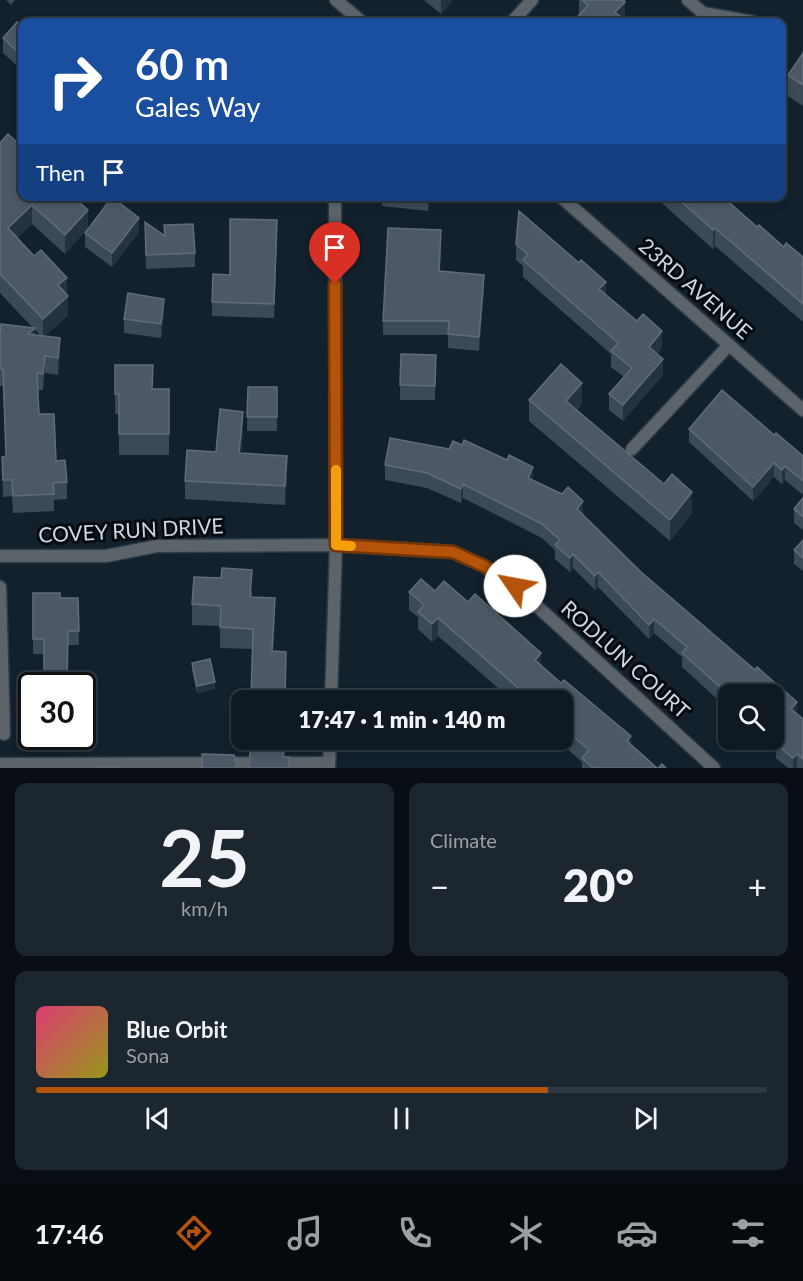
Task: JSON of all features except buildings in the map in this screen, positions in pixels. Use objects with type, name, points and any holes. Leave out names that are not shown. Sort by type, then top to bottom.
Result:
[{"type":"street","points":[[336,0],[357,18]]},
{"type":"street","points":[[516,18],[532,0]]},
{"type":"street","points":[[688,0],[703,13],[731,18]]},
{"type":"street","points":[[331,690],[336,545],[334,201]]},
{"type":"street","name":"23RD AVENUE","points":[[567,201],[803,410]]},
{"type":"street","points":[[632,449],[729,345]]},
{"type":"street","name":"COVEY RUN DRIVE","points":[[0,556],[106,556],[157,546],[336,545]]},
{"type":"street","name":"RODLUN COURT","points":[[336,545],[453,552],[484,566],[515,586],[714,768]]},
{"type":"street","points":[[0,586],[3,734]]},
{"type":"street","points":[[1,764],[329,766],[330,750]]},
{"type":"slow traffic","points":[[336,470],[336,545],[351,546]]},
{"type":"route","points":[[335,284],[336,545],[453,552],[484,566],[515,586]]}]
